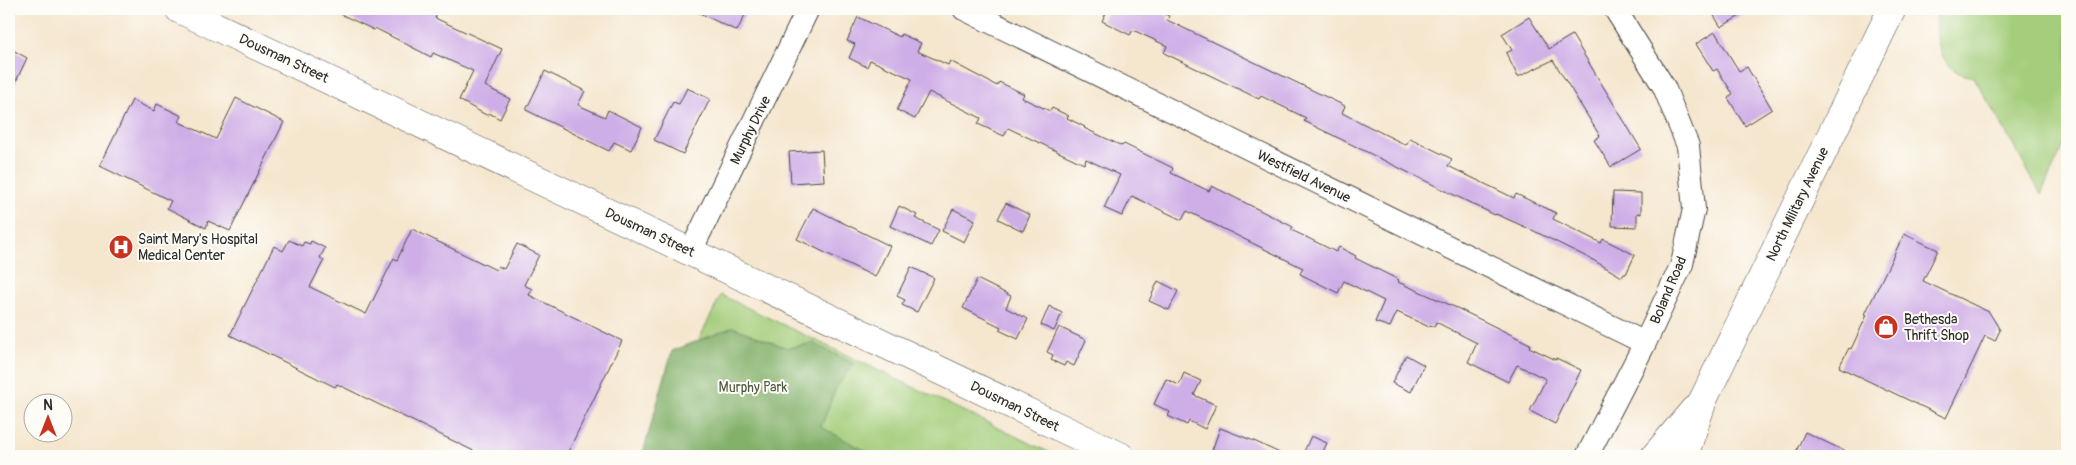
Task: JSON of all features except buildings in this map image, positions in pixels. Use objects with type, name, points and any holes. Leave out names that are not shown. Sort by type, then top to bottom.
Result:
[{"type":"street","name":"Dousman Street","points":[[179,9],[1120,456]]},
{"type":"street","name":"Murphy Drive","points":[[691,251],[808,9]]},
{"type":"street","name":"Westfield Avenue","points":[[964,9],[1645,343]]},
{"type":"street","name":"Boland Road","points":[[1587,456],[1645,343],[1682,264],[1694,209],[1688,146],[1664,87],[1615,9]]},
{"type":"street","name":"North Military Avenue","points":[[1684,456],[1703,400],[1892,9]]},
{"type":"street","name":"North Military Avenue","points":[[1655,456],[1703,400]]},
{"type":"green space","points":[[1938,9],[2067,9],[2067,139],[2041,194],[1974,77],[1961,74],[1951,68],[1942,54],[1936,29],[1936,11]]},
{"type":"green space","name":"Murphy Park","points":[[721,295],[1057,456],[641,456]]},
{"type":"green space","points":[[733,327],[787,348],[813,343],[854,364],[836,388],[821,427],[875,456],[642,456],[672,351]]},
{"type":"place","name":"Saint Mary's Hospital Medical Center","points":[[121,247]]},
{"type":"place","name":"Bethesda Thrift Shop","points":[[1886,327]]}]
